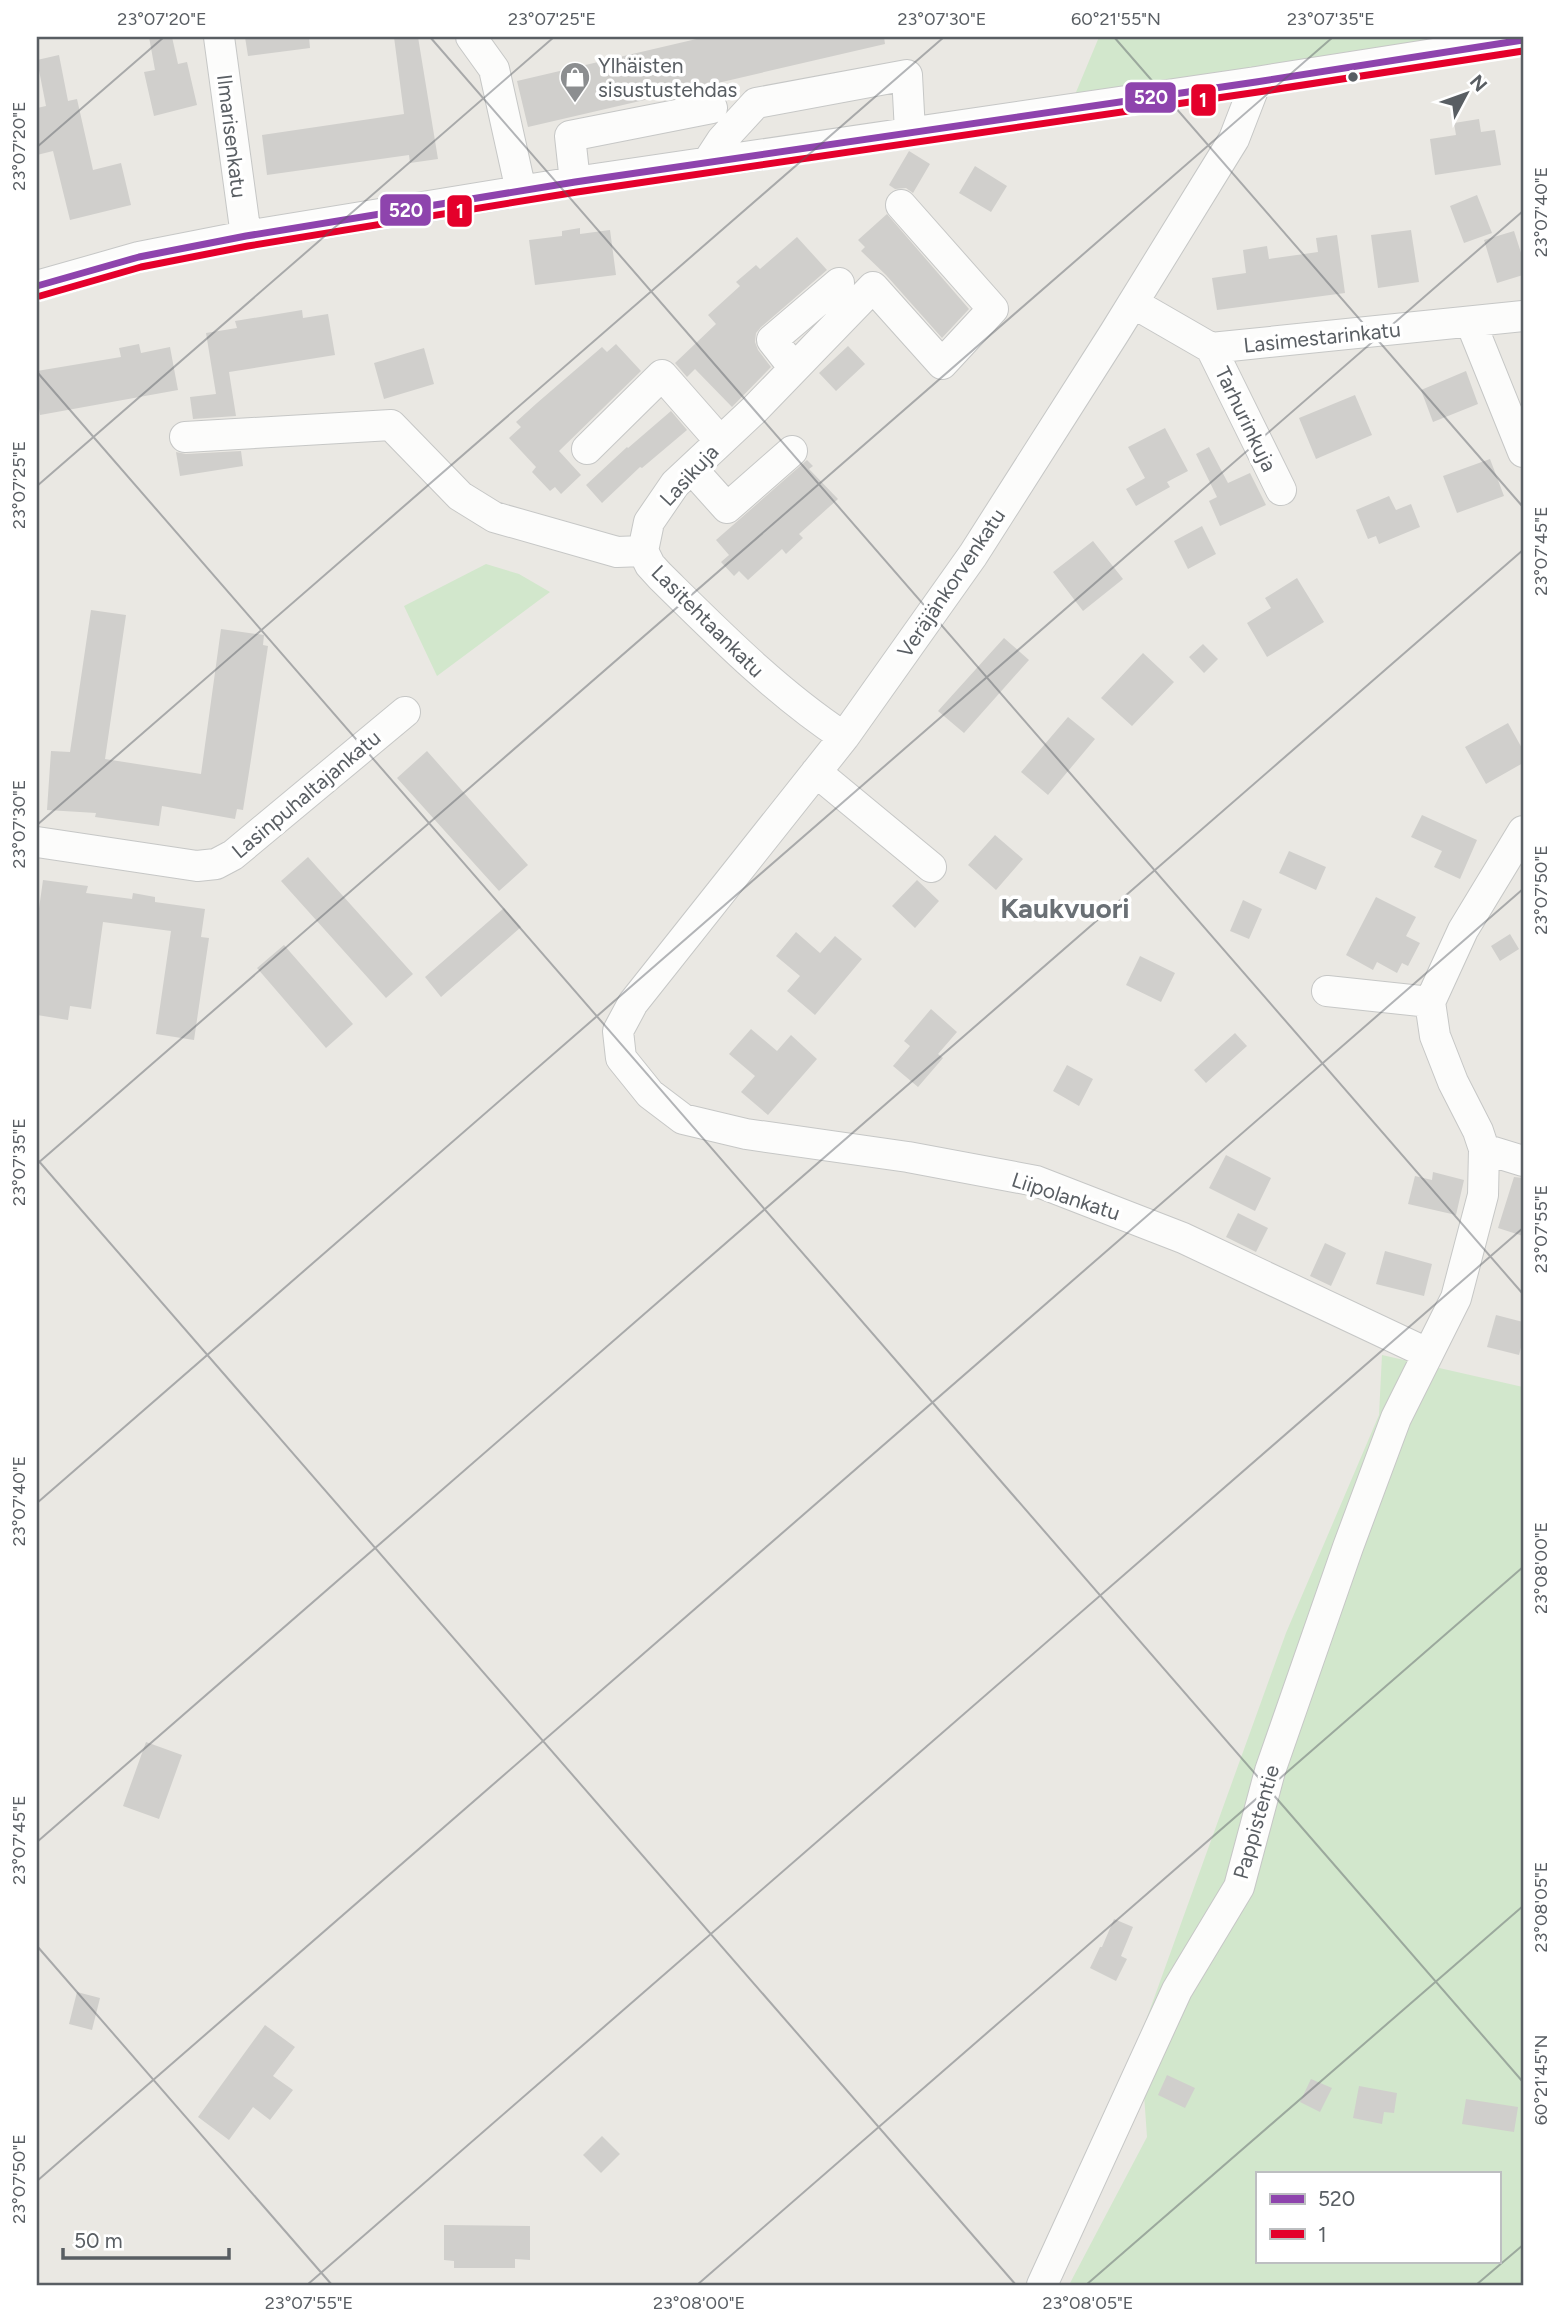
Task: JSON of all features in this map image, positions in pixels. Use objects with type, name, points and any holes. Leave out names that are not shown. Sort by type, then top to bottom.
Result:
[{"type":"street","name":"Ilmarisenkatu","points":[[219,37],[246,236]]},
{"type":"street","points":[[471,37],[494,69],[521,191]]},
{"type":"street","points":[[37,286],[139,257],[246,236],[575,182],[1523,40]]},
{"type":"street","points":[[707,163],[722,141],[756,103],[907,75],[911,132]]},
{"type":"street","name":"Veräjänkorvenkatu","points":[[621,1058],[618,1031],[633,1003],[844,737],[973,555],[1234,139],[1256,82]]},
{"type":"street","points":[[575,182],[570,136],[712,108]]},
{"type":"street","name":"Lasikuja","points":[[643,551],[645,536],[656,509],[675,484],[754,410],[873,287],[942,364],[993,310],[901,205]]},
{"type":"street","points":[[793,368],[772,340],[839,283]]},
{"type":"street","points":[[1133,303],[1211,348]]},
{"type":"street","name":"Lasimestarinkatu","points":[[1211,348],[1523,316]]},
{"type":"street","points":[[1471,323],[1523,452]]},
{"type":"street","name":"Tarhurinkuja","points":[[1211,348],[1281,490]]},
{"type":"street","points":[[587,449],[662,375],[720,441]]},
{"type":"street","name":"Lasitehtaankatu","points":[[184,437],[391,425],[460,496],[494,517],[617,552],[643,551],[660,576],[762,675],[844,737]]},
{"type":"street","points":[[692,468],[727,508],[792,451]]},
{"type":"street","name":"Lasinpuhaltajankatu","points":[[37,842],[185,864],[216,864],[233,855],[404,712]]},
{"type":"street","points":[[816,772],[932,867]]},
{"type":"street","points":[[1523,831],[1463,930],[1430,1002],[1434,1036],[1485,1149],[1523,1161]]},
{"type":"street","points":[[1326,991],[1430,1002]]},
{"type":"street","name":"Liipolankatu","points":[[621,1058],[650,1094],[683,1119],[746,1134],[908,1157],[1036,1181],[1183,1238],[1427,1353]]},
{"type":"street","name":"Pappistentie","points":[[1042,2285],[1177,1990],[1239,1887],[1270,1771],[1348,1547],[1396,1418],[1456,1298],[1483,1195],[1485,1149]]},
{"type":"green space","points":[[1099,37],[1445,37],[1446,43],[1074,97]]},
{"type":"green space","points":[[486,564],[519,574],[550,592],[437,676],[404,606]]},
{"type":"green space","points":[[1382,1355],[1523,1387],[1523,2285],[1069,2285],[1147,2137],[1140,2037],[1286,1633],[1379,1415]]},
{"type":"building","points":[[149,37],[172,37],[178,64],[187,62],[197,105],[154,116],[144,72],[155,70]]},
{"type":"building","points":[[245,37],[309,37],[310,48],[248,56]]},
{"type":"building","points":[[394,37],[418,37],[438,159],[410,163],[409,155],[267,175],[262,135],[404,114]]},
{"type":"building","name":"Ylhäisten sisustustehdas","points":[[705,37],[884,37],[885,44],[528,127],[517,81]]},
{"type":"building","points":[[59,55],[68,101],[77,99],[93,170],[121,163],[131,205],[70,220],[53,151],[37,155],[37,108],[46,106],[37,60]]},
{"type":"building","points":[[1479,119],[1481,132],[1495,130],[1501,165],[1435,175],[1430,139],[1456,135],[1454,123]]},
{"type":"building","points":[[909,151],[930,164],[913,193],[906,188],[895,189],[889,185]]},
{"type":"building","points":[[975,166],[1007,186],[991,212],[959,193]]},
{"type":"building","points":[[1477,195],[1492,233],[1464,243],[1450,206]]},
{"type":"building","points":[[887,214],[969,309],[942,338],[861,251],[865,247],[858,240]]},
{"type":"building","points":[[580,228],[580,234],[610,230],[616,275],[535,285],[529,240],[562,236],[562,231]]},
{"type":"building","points":[[1411,230],[1419,282],[1378,288],[1371,235]]},
{"type":"building","points":[[1514,231],[1523,259],[1523,275],[1497,283],[1484,240]]},
{"type":"building","points":[[1337,235],[1345,293],[1217,310],[1212,278],[1246,273],[1243,250],[1267,246],[1269,259],[1318,252],[1316,238]]},
{"type":"building","points":[[797,237],[827,270],[756,333],[758,350],[771,367],[732,407],[695,369],[687,377],[675,363],[716,324],[708,315],[740,286],[736,282],[756,265],[760,269]]},
{"type":"building","points":[[302,310],[303,318],[328,314],[335,355],[229,372],[236,416],[193,419],[190,397],[216,394],[206,333],[237,328],[235,321]]},
{"type":"building","points":[[139,344],[141,353],[170,347],[178,390],[40,415],[37,371],[121,357],[119,348]]},
{"type":"building","points":[[616,344],[641,371],[559,451],[581,475],[561,494],[555,487],[550,491],[532,472],[536,467],[509,438],[521,427],[516,422],[602,347],[607,352]]},
{"type":"building","points":[[848,346],[865,364],[836,391],[819,373]]},
{"type":"building","points":[[424,348],[434,384],[384,399],[374,363]]},
{"type":"building","points":[[1466,371],[1478,404],[1433,422],[1421,390]]},
{"type":"building","points":[[1355,395],[1372,435],[1316,459],[1299,418]]},
{"type":"building","points":[[671,411],[687,430],[640,467],[602,503],[586,485]]},
{"type":"building","points":[[1165,428],[1188,471],[1167,482],[1170,487],[1136,506],[1126,489],[1145,478],[1128,447]]},
{"type":"building","points":[[1209,447],[1228,483],[1250,473],[1266,505],[1220,526],[1209,501],[1217,497],[1196,454]]},
{"type":"building","points":[[241,451],[243,466],[180,476],[176,452],[186,454]]},
{"type":"building","points":[[1490,459],[1504,496],[1457,513],[1443,476]]},
{"type":"building","points":[[807,460],[813,466],[809,469],[838,499],[799,534],[803,538],[786,554],[782,549],[748,580],[739,571],[734,576],[721,562],[729,555],[716,540]]},
{"type":"building","points":[[1389,496],[1396,510],[1411,504],[1420,527],[1379,544],[1376,536],[1368,539],[1356,510]]},
{"type":"building","points":[[1202,526],[1216,554],[1188,569],[1174,541]]},
{"type":"building","points":[[1093,541],[1123,579],[1083,611],[1053,572]]},
{"type":"building","points":[[1297,578],[1324,622],[1267,657],[1247,623],[1271,608],[1265,598]]},
{"type":"building","points":[[91,610],[126,615],[105,759],[201,774],[221,629],[264,635],[263,645],[268,646],[250,766],[243,810],[237,809],[235,819],[162,806],[159,826],[95,817],[96,813],[47,810],[51,751],[70,752]]},
{"type":"building","points":[[1004,638],[1029,660],[964,733],[938,711]]},
{"type":"building","points":[[1203,644],[1218,659],[1204,673],[1189,657]]},
{"type":"building","points":[[1143,653],[1174,682],[1132,726],[1101,698]]},
{"type":"building","points":[[1068,717],[1095,739],[1048,795],[1021,772]]},
{"type":"building","points":[[1508,723],[1523,750],[1523,763],[1486,784],[1465,747]]},
{"type":"building","points":[[427,751],[528,865],[499,891],[397,778]]},
{"type":"building","points":[[1422,815],[1477,840],[1460,879],[1434,867],[1442,851],[1411,837]]},
{"type":"building","points":[[995,835],[1023,859],[996,890],[968,865]]},
{"type":"building","points":[[1289,851],[1326,867],[1316,890],[1279,873]]},
{"type":"building","points":[[308,857],[413,974],[386,998],[281,881]]},
{"type":"building","points":[[43,880],[88,886],[86,893],[132,899],[133,893],[155,897],[155,902],[205,909],[201,937],[209,938],[194,1040],[156,1034],[171,931],[103,922],[91,1009],[70,1006],[68,1020],[37,1015],[37,923]]},
{"type":"building","points":[[917,880],[939,901],[915,928],[892,906]]},
{"type":"building","points":[[1376,897],[1416,917],[1406,936],[1420,943],[1408,966],[1402,963],[1397,973],[1377,962],[1373,970],[1346,955]]},
{"type":"building","points":[[1243,900],[1262,909],[1249,939],[1230,931]]},
{"type":"building","points":[[504,908],[521,927],[441,997],[425,977]]},
{"type":"building","points":[[796,932],[820,953],[835,936],[862,959],[815,1015],[787,991],[800,976],[776,956]]},
{"type":"building","points":[[1510,934],[1519,949],[1500,961],[1491,946]]},
{"type":"building","points":[[284,945],[353,1024],[326,1048],[257,968]]},
{"type":"building","points":[[1140,956],[1175,973],[1161,1002],[1126,985]]},
{"type":"building","points":[[931,1009],[957,1032],[938,1054],[943,1058],[918,1087],[893,1066],[910,1046],[904,1041]]},
{"type":"building","points":[[751,1029],[777,1051],[791,1035],[817,1059],[768,1115],[741,1092],[755,1076],[729,1054]]},
{"type":"building","points":[[1235,1033],[1247,1046],[1206,1083],[1194,1070]]},
{"type":"building","points":[[1067,1065],[1093,1079],[1079,1106],[1053,1091]]},
{"type":"building","points":[[1226,1155],[1271,1178],[1255,1211],[1209,1188]]},
{"type":"building","points":[[1433,1172],[1464,1180],[1456,1215],[1408,1204],[1415,1176],[1432,1180]]},
{"type":"building","points":[[1514,1177],[1523,1178],[1523,1236],[1498,1228]]},
{"type":"building","points":[[1238,1213],[1268,1228],[1256,1252],[1226,1237]]},
{"type":"building","points":[[1325,1243],[1346,1253],[1331,1286],[1310,1276]]},
{"type":"building","points":[[1385,1251],[1432,1264],[1424,1296],[1376,1284]]},
{"type":"building","points":[[1496,1315],[1523,1322],[1523,1340],[1519,1355],[1487,1347]]},
{"type":"building","points":[[146,1742],[182,1755],[159,1819],[123,1806]]},
{"type":"building","points":[[1114,1919],[1133,1927],[1121,1956],[1127,1959],[1116,1981],[1090,1968]]},
{"type":"building","points":[[77,1992],[100,1998],[92,2030],[69,2024]]},
{"type":"building","points":[[265,2025],[295,2047],[273,2076],[293,2090],[270,2120],[253,2107],[229,2140],[198,2117]]},
{"type":"building","points":[[1167,2075],[1195,2088],[1185,2108],[1158,2095]]},
{"type":"building","points":[[1311,2079],[1332,2088],[1320,2112],[1300,2102]]},
{"type":"building","points":[[1359,2086],[1397,2093],[1394,2113],[1384,2112],[1382,2124],[1353,2118]]},
{"type":"building","points":[[1466,2099],[1518,2107],[1514,2132],[1462,2124]]},
{"type":"building","points":[[602,2136],[620,2154],[601,2173],[583,2155]]},
{"type":"building","points":[[444,2225],[530,2226],[530,2260],[515,2259],[515,2268],[454,2268],[454,2261],[444,2260]]},
{"type":"transit line","name":"520","points":[[37,286],[139,257],[246,236],[575,182],[1523,40]]},
{"type":"transit line","name":"1","points":[[40,296],[141,267],[248,246],[577,192],[1523,51]]},
{"type":"place","name":"Ylhäisten sisustustehdas","points":[[575,104]]},
{"type":"district","name":"Kaukvuori","points":[[1065,908]]}]
